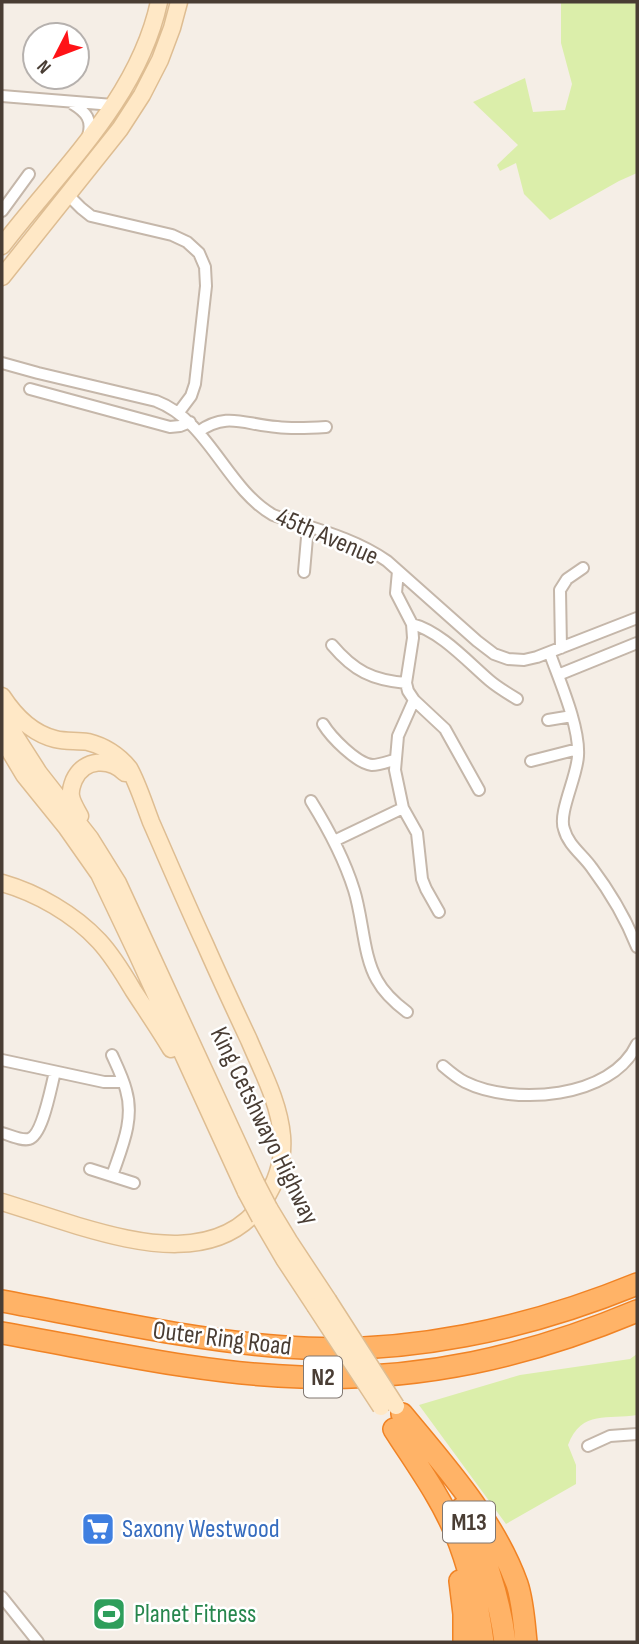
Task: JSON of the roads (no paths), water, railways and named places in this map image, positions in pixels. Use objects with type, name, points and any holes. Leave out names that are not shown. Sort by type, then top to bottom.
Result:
[{"type":"highway","name":"Outer Ring Road","points":[[2,1301],[221,1340],[286,1347],[367,1348],[442,1339],[503,1327],[572,1308],[637,1283]]},
{"type":"highway","name":"Outer Ring Road","points":[[2,1333],[261,1375],[369,1376],[443,1369],[495,1359],[571,1337],[637,1311]]},
{"type":"highway","points":[[393,1414],[453,1551],[462,1594],[464,1642]]},
{"type":"highway","points":[[393,1414],[468,1497],[498,1543],[518,1587],[526,1642]]},
{"type":"highway","name":"King Cetshwayo Highway","points":[[393,1414],[454,1530],[472,1582],[483,1642]]},
{"type":"highway","name":"King Cetshwayo Highway","points":[[393,1414],[449,1485],[474,1531],[496,1591],[505,1642]]},
{"type":"main road","points":[[2,247],[98,129],[136,67],[159,2]]},
{"type":"main road","points":[[2,277],[120,129],[142,95],[160,60],[179,2]]},
{"type":"main road","points":[[2,696],[28,726],[60,740],[89,742],[105,749],[126,764],[134,776],[190,912],[263,1072],[282,1134],[281,1164],[268,1195],[249,1218],[215,1237],[177,1244],[139,1241],[106,1234],[2,1202]]},
{"type":"main road","name":"King Cetshwayo Highway","points":[[2,710],[39,774],[90,838],[111,870],[132,912],[251,1188]]},
{"type":"main road","name":"King Cetshwayo Highway","points":[[2,738],[24,775],[99,874],[202,1099],[264,1213],[284,1259],[321,1303],[393,1414]]},
{"type":"main road","points":[[111,870],[105,854],[72,801],[74,781],[81,769],[87,765],[111,763],[125,772],[139,792]]},
{"type":"main road","points":[[2,883],[49,903],[78,922],[98,940],[123,972],[202,1099]]},
{"type":"street","points":[[2,96],[113,104]]},
{"type":"street","points":[[71,103],[82,110],[90,120],[91,127],[86,142]]},
{"type":"street","points":[[2,211],[29,174]]},
{"type":"street","points":[[67,194],[91,216],[179,238],[195,248],[202,260],[206,286],[195,384],[191,396],[179,412]]},
{"type":"street","name":"45th Avenue","points":[[2,363],[168,405],[190,422],[260,506],[273,515],[375,552],[494,654],[508,659],[524,660],[550,653],[637,618]]},
{"type":"street","name":"45th Avenue","points":[[2,373],[26,370]]},
{"type":"street","points":[[30,389],[170,427],[190,422]]},
{"type":"street","points":[[198,432],[207,425],[226,420],[278,428],[326,428]]},
{"type":"street","points":[[304,572],[308,526]]},
{"type":"street","points":[[561,648],[560,590],[567,579],[583,568]]},
{"type":"street","points":[[398,570],[396,593],[412,624],[413,638],[406,683],[408,691],[445,729],[478,790]]},
{"type":"street","points":[[412,624],[436,636],[490,681],[517,699]]},
{"type":"street","points":[[558,675],[637,643]]},
{"type":"street","points":[[332,645],[357,670],[371,677],[406,683]]},
{"type":"street","points":[[550,653],[572,716],[578,749],[576,772],[563,814],[563,827],[571,844],[590,864],[609,892],[637,947]]},
{"type":"street","points":[[414,700],[398,736],[394,760],[402,808],[417,834],[420,867],[426,889],[439,912]]},
{"type":"street","points":[[548,719],[572,716]]},
{"type":"street","points":[[323,724],[332,737],[362,762],[369,765],[394,760]]},
{"type":"street","points":[[531,761],[578,749]]},
{"type":"street","points":[[312,801],[334,841],[355,892],[372,970],[384,990],[407,1012]]},
{"type":"street","points":[[334,841],[402,808]]},
{"type":"street","points":[[443,1066],[464,1082],[499,1093],[551,1094],[602,1079],[629,1058],[637,1044]]},
{"type":"street","points":[[112,1055],[128,1097],[128,1123],[112,1176]]},
{"type":"street","points":[[2,1060],[104,1082],[123,1082]]},
{"type":"street","points":[[2,1133],[22,1139],[35,1136],[55,1072]]},
{"type":"street","points":[[90,1169],[134,1183]]},
{"type":"street","points":[[588,1446],[610,1436],[637,1434]]},
{"type":"street","points":[[2,1597],[38,1642]]},
{"type":"place","name":"Saxony Westwood","points":[[98,1529]]},
{"type":"place","name":"Planet Fitness","points":[[109,1614]]}]
